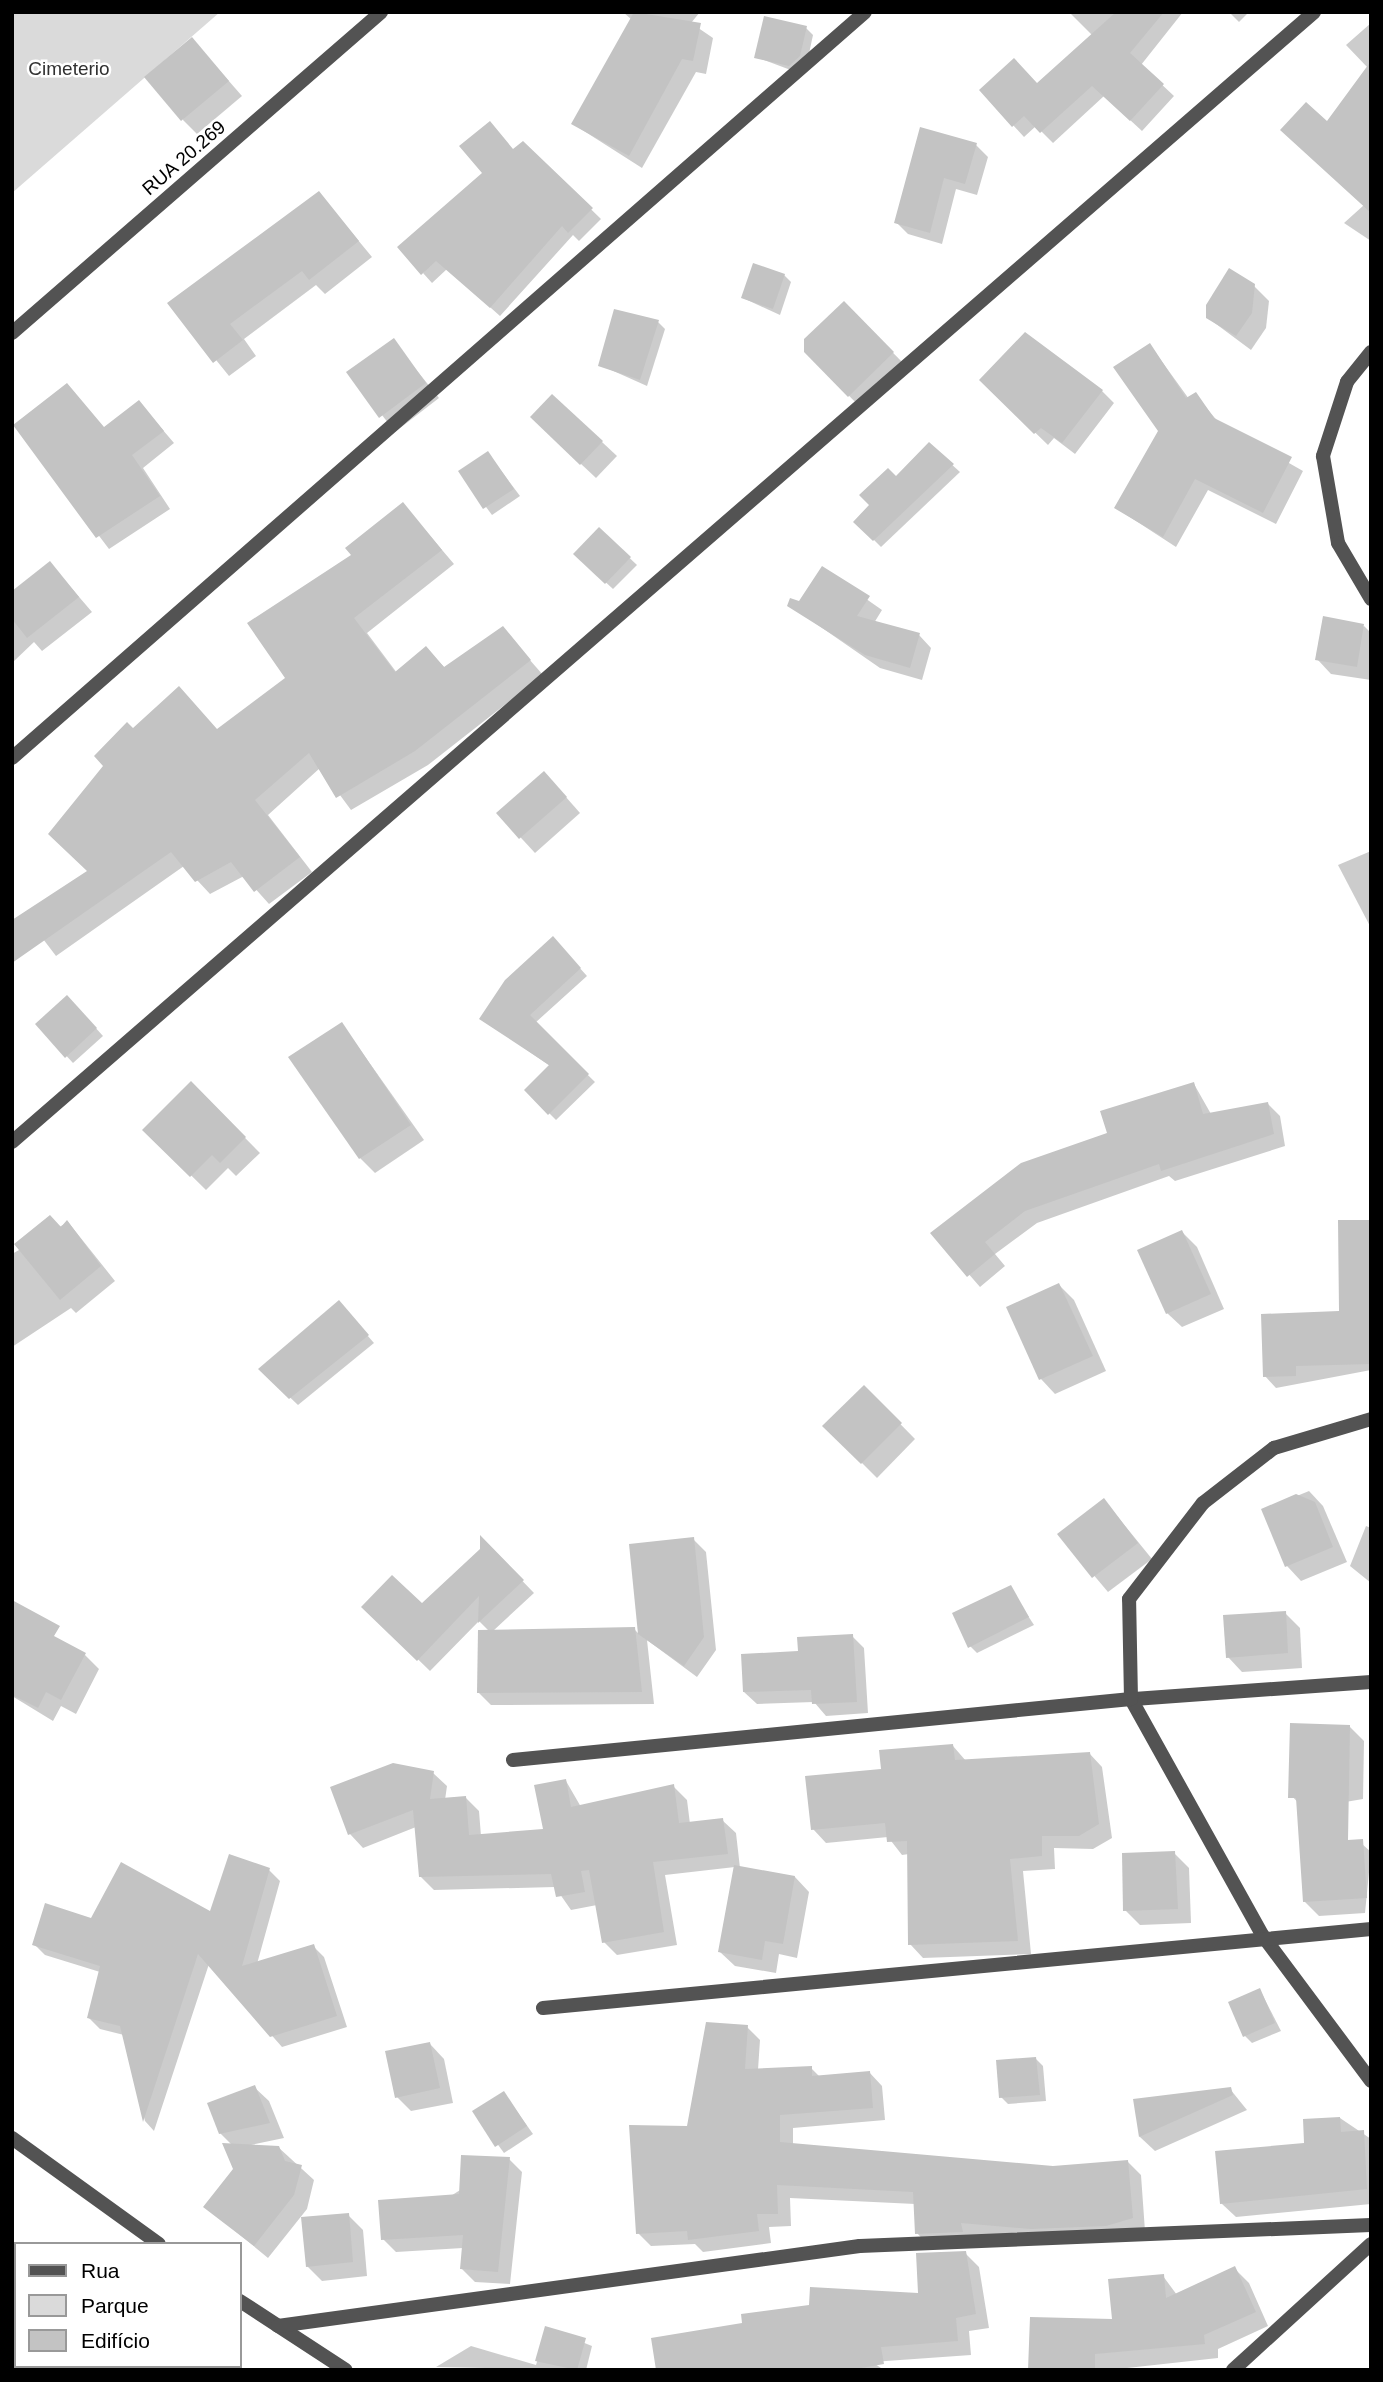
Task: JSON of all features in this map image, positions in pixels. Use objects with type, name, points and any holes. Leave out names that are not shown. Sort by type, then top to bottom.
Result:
[{"type":"street","name":"RUA 20.269","points":[[12,333],[381,12]]},
{"type":"street","points":[[12,758],[865,12]]},
{"type":"street","points":[[12,1142],[1314,12]]},
{"type":"street","points":[[1371,352],[1347,382],[1323,456],[1338,543],[1371,599]]},
{"type":"street","points":[[1371,1419],[1274,1448],[1203,1503],[1129,1599],[1131,1699],[1263,1936],[1371,2081]]},
{"type":"street","points":[[513,1760],[1131,1699],[1371,1682]]},
{"type":"street","points":[[543,2008],[1263,1936],[1371,1929]]},
{"type":"street","points":[[12,2138],[156,2242]]},
{"type":"street","points":[[278,2326],[860,2246],[1371,2225]]},
{"type":"street","points":[[1233,2370],[1371,2244]]},
{"type":"street","points":[[242,2302],[346,2370]]},
{"type":"green space","name":"Cimeterio","points":[[12,12],[220,12],[12,193]]},
{"type":"building","points":[[634,12],[701,23],[693,61],[682,59],[629,156],[571,124]]},
{"type":"building","points":[[1116,12],[1164,12],[1130,53],[1164,84],[1130,121],[1092,86],[1040,133],[1024,116],[1012,127],[979,90],[1014,58],[1037,83]]},
{"type":"building","points":[[764,16],[807,26],[800,56],[789,66],[754,58]]},
{"type":"building","points":[[192,37],[229,81],[181,121],[144,77]]},
{"type":"building","points":[[1371,61],[1371,213],[1280,130],[1306,102],[1327,121]]},
{"type":"building","points":[[490,121],[513,149],[523,141],[593,208],[568,233],[562,226],[490,308],[436,261],[421,275],[397,247],[482,173],[459,146]]},
{"type":"building","points":[[920,127],[977,143],[965,184],[944,178],[930,233],[894,223]]},
{"type":"building","points":[[319,191],[359,241],[309,280],[302,271],[230,324],[243,340],[213,363],[167,303]]},
{"type":"building","points":[[753,263],[785,274],[773,309],[741,298]]},
{"type":"building","points":[[1229,268],[1255,284],[1252,313],[1236,336],[1206,318],[1206,305]]},
{"type":"building","points":[[844,301],[894,352],[848,397],[804,352],[804,339]]},
{"type":"building","points":[[614,309],[659,320],[640,380],[598,366]]},
{"type":"building","points":[[1025,332],[1103,390],[1062,443],[1041,428],[1034,434],[979,380]]},
{"type":"building","points":[[394,338],[426,383],[379,418],[346,372]]},
{"type":"building","points":[[1150,343],[1186,398],[1196,392],[1214,418],[1292,457],[1263,513],[1195,479],[1163,537],[1114,508],[1158,431],[1113,367]]},
{"type":"building","points":[[67,383],[104,427],[139,400],[164,431],[132,455],[160,496],[96,538],[13,425]]},
{"type":"building","points":[[552,394],[603,441],[580,465],[530,417]]},
{"type":"building","points":[[929,442],[954,464],[873,541],[853,522],[869,505],[859,495],[888,468],[896,476]]},
{"type":"building","points":[[488,451],[514,489],[483,509],[458,471]]},
{"type":"building","points":[[403,502],[442,550],[354,618],[395,672],[426,646],[444,667],[503,626],[531,660],[415,751],[336,798],[309,753],[255,800],[300,857],[254,892],[231,862],[195,882],[171,852],[12,963],[12,920],[87,871],[48,834],[103,766],[94,756],[127,722],[133,728],[179,686],[217,729],[285,678],[247,623],[351,555],[345,548]]},
{"type":"building","points":[[599,527],[631,557],[605,584],[573,554]]},
{"type":"building","points":[[50,561],[79,597],[27,638],[12,619],[12,591]]},
{"type":"building","points":[[822,566],[870,596],[857,616],[920,633],[910,668],[865,655],[787,606],[790,598],[799,601]]},
{"type":"building","points":[[1323,616],[1364,624],[1357,667],[1315,660]]},
{"type":"building","points":[[544,771],[567,797],[519,839],[496,813]]},
{"type":"building","points":[[553,936],[581,968],[530,1015],[589,1074],[548,1115],[524,1090],[549,1065],[479,1019],[505,980]]},
{"type":"building","points":[[67,995],[97,1028],[65,1058],[35,1024]]},
{"type":"building","points":[[342,1022],[411,1125],[359,1159],[288,1057]]},
{"type":"building","points":[[191,1081],[246,1137],[220,1163],[212,1155],[190,1177],[142,1130]]},
{"type":"building","points":[[1194,1082],[1203,1114],[1268,1102],[1274,1134],[1161,1171],[1159,1164],[1025,1211],[985,1242],[995,1254],[967,1277],[930,1233],[1021,1163],[1107,1133],[1100,1111]]},
{"type":"building","points":[[50,1215],[61,1227],[67,1220],[101,1266],[60,1300],[14,1244]]},
{"type":"building","points":[[1338,1220],[1371,1220],[1371,1364],[1296,1366],[1296,1376],[1263,1377],[1261,1314],[1339,1311]]},
{"type":"building","points":[[1182,1230],[1211,1294],[1166,1314],[1137,1250]]},
{"type":"building","points":[[1059,1283],[1093,1356],[1039,1380],[1006,1307]]},
{"type":"building","points":[[339,1300],[369,1335],[289,1399],[258,1369]]},
{"type":"building","points":[[864,1385],[902,1423],[861,1464],[822,1426]]},
{"type":"building","points":[[1296,1494],[1315,1502],[1333,1547],[1285,1567],[1261,1509]]},
{"type":"building","points":[[1104,1498],[1138,1543],[1092,1578],[1057,1534]]},
{"type":"building","points":[[480,1535],[524,1580],[478,1623],[479,1596],[417,1661],[361,1607],[392,1575],[422,1603],[480,1549]]},
{"type":"building","points":[[694,1537],[704,1637],[684,1666],[638,1634],[629,1544]]},
{"type":"building","points":[[1011,1585],[1029,1617],[968,1648],[952,1613]]},
{"type":"building","points":[[12,1600],[60,1626],[54,1636],[86,1653],[61,1700],[46,1692],[38,1708],[12,1695]]},
{"type":"building","points":[[1286,1611],[1288,1653],[1226,1658],[1223,1615]]},
{"type":"building","points":[[635,1627],[642,1692],[477,1693],[478,1630]]},
{"type":"building","points":[[853,1634],[857,1702],[812,1704],[811,1690],[743,1692],[741,1654],[798,1651],[797,1637]]},
{"type":"building","points":[[1290,1723],[1350,1725],[1348,1840],[1363,1839],[1367,1898],[1303,1902],[1296,1798],[1288,1798]]},
{"type":"building","points":[[953,1744],[955,1760],[1090,1752],[1099,1824],[1079,1836],[1042,1836],[1042,1856],[1010,1859],[1018,1941],[908,1945],[907,1841],[887,1842],[885,1823],[811,1830],[805,1776],[881,1769],[879,1750]]},
{"type":"building","points":[[393,1763],[434,1771],[430,1799],[466,1796],[469,1835],[543,1829],[534,1785],[566,1779],[571,1807],[674,1784],[679,1823],[723,1818],[728,1854],[653,1862],[664,1932],[602,1943],[589,1870],[581,1871],[585,1892],[556,1897],[551,1874],[419,1877],[413,1810],[348,1835],[330,1787]]},
{"type":"building","points":[[1175,1851],[1178,1909],[1123,1911],[1122,1853]]},
{"type":"building","points":[[229,1854],[270,1868],[242,1966],[314,1944],[337,2016],[270,2037],[198,1954],[143,2122],[120,2026],[87,2018],[100,1966],[32,1945],[45,1903],[91,1918],[121,1862],[210,1911]]},
{"type":"building","points":[[734,1865],[795,1876],[783,1944],[765,1941],[762,1960],[718,1952]]},
{"type":"building","points":[[1260,1988],[1275,2023],[1243,2037],[1228,2002]]},
{"type":"building","points":[[706,2022],[748,2025],[745,2069],[812,2066],[812,2076],[870,2071],[873,2108],[780,2115],[780,2142],[1053,2166],[1128,2160],[1133,2218],[1106,2226],[1031,2229],[961,2223],[963,2232],[915,2234],[913,2192],[777,2185],[778,2214],[757,2214],[759,2231],[688,2240],[687,2231],[636,2234],[629,2125],[687,2126]]},
{"type":"building","points":[[430,2042],[440,2088],[395,2098],[385,2051]]},
{"type":"building","points":[[1036,2057],[1040,2095],[999,2098],[996,2060]]},
{"type":"building","points":[[255,2085],[270,2123],[219,2134],[207,2103]]},
{"type":"building","points":[[1231,2087],[1233,2095],[1139,2137],[1133,2099]]},
{"type":"building","points":[[504,2091],[527,2126],[495,2147],[472,2111]]},
{"type":"building","points":[[1340,2117],[1341,2132],[1364,2130],[1367,2189],[1220,2204],[1215,2151],[1304,2143],[1303,2119]]},
{"type":"building","points":[[222,2143],[279,2146],[285,2161],[302,2165],[294,2195],[254,2246],[203,2207],[233,2169]]},
{"type":"building","points":[[461,2155],[510,2157],[498,2272],[460,2269],[463,2235],[381,2240],[378,2200],[459,2194]]},
{"type":"building","points":[[349,2213],[353,2262],[306,2267],[301,2217]]},
{"type":"building","points":[[966,2251],[976,2314],[956,2318],[958,2341],[881,2347],[884,2364],[850,2370],[656,2370],[651,2338],[742,2323],[741,2314],[809,2305],[810,2287],[918,2293],[916,2253]]},
{"type":"building","points":[[1235,2266],[1256,2312],[1204,2335],[1205,2344],[1095,2354],[1095,2370],[1028,2370],[1030,2317],[1112,2319],[1108,2279],[1164,2274],[1166,2298]]},
{"type":"building","points":[[545,2326],[586,2338],[577,2370],[535,2361]]}]
